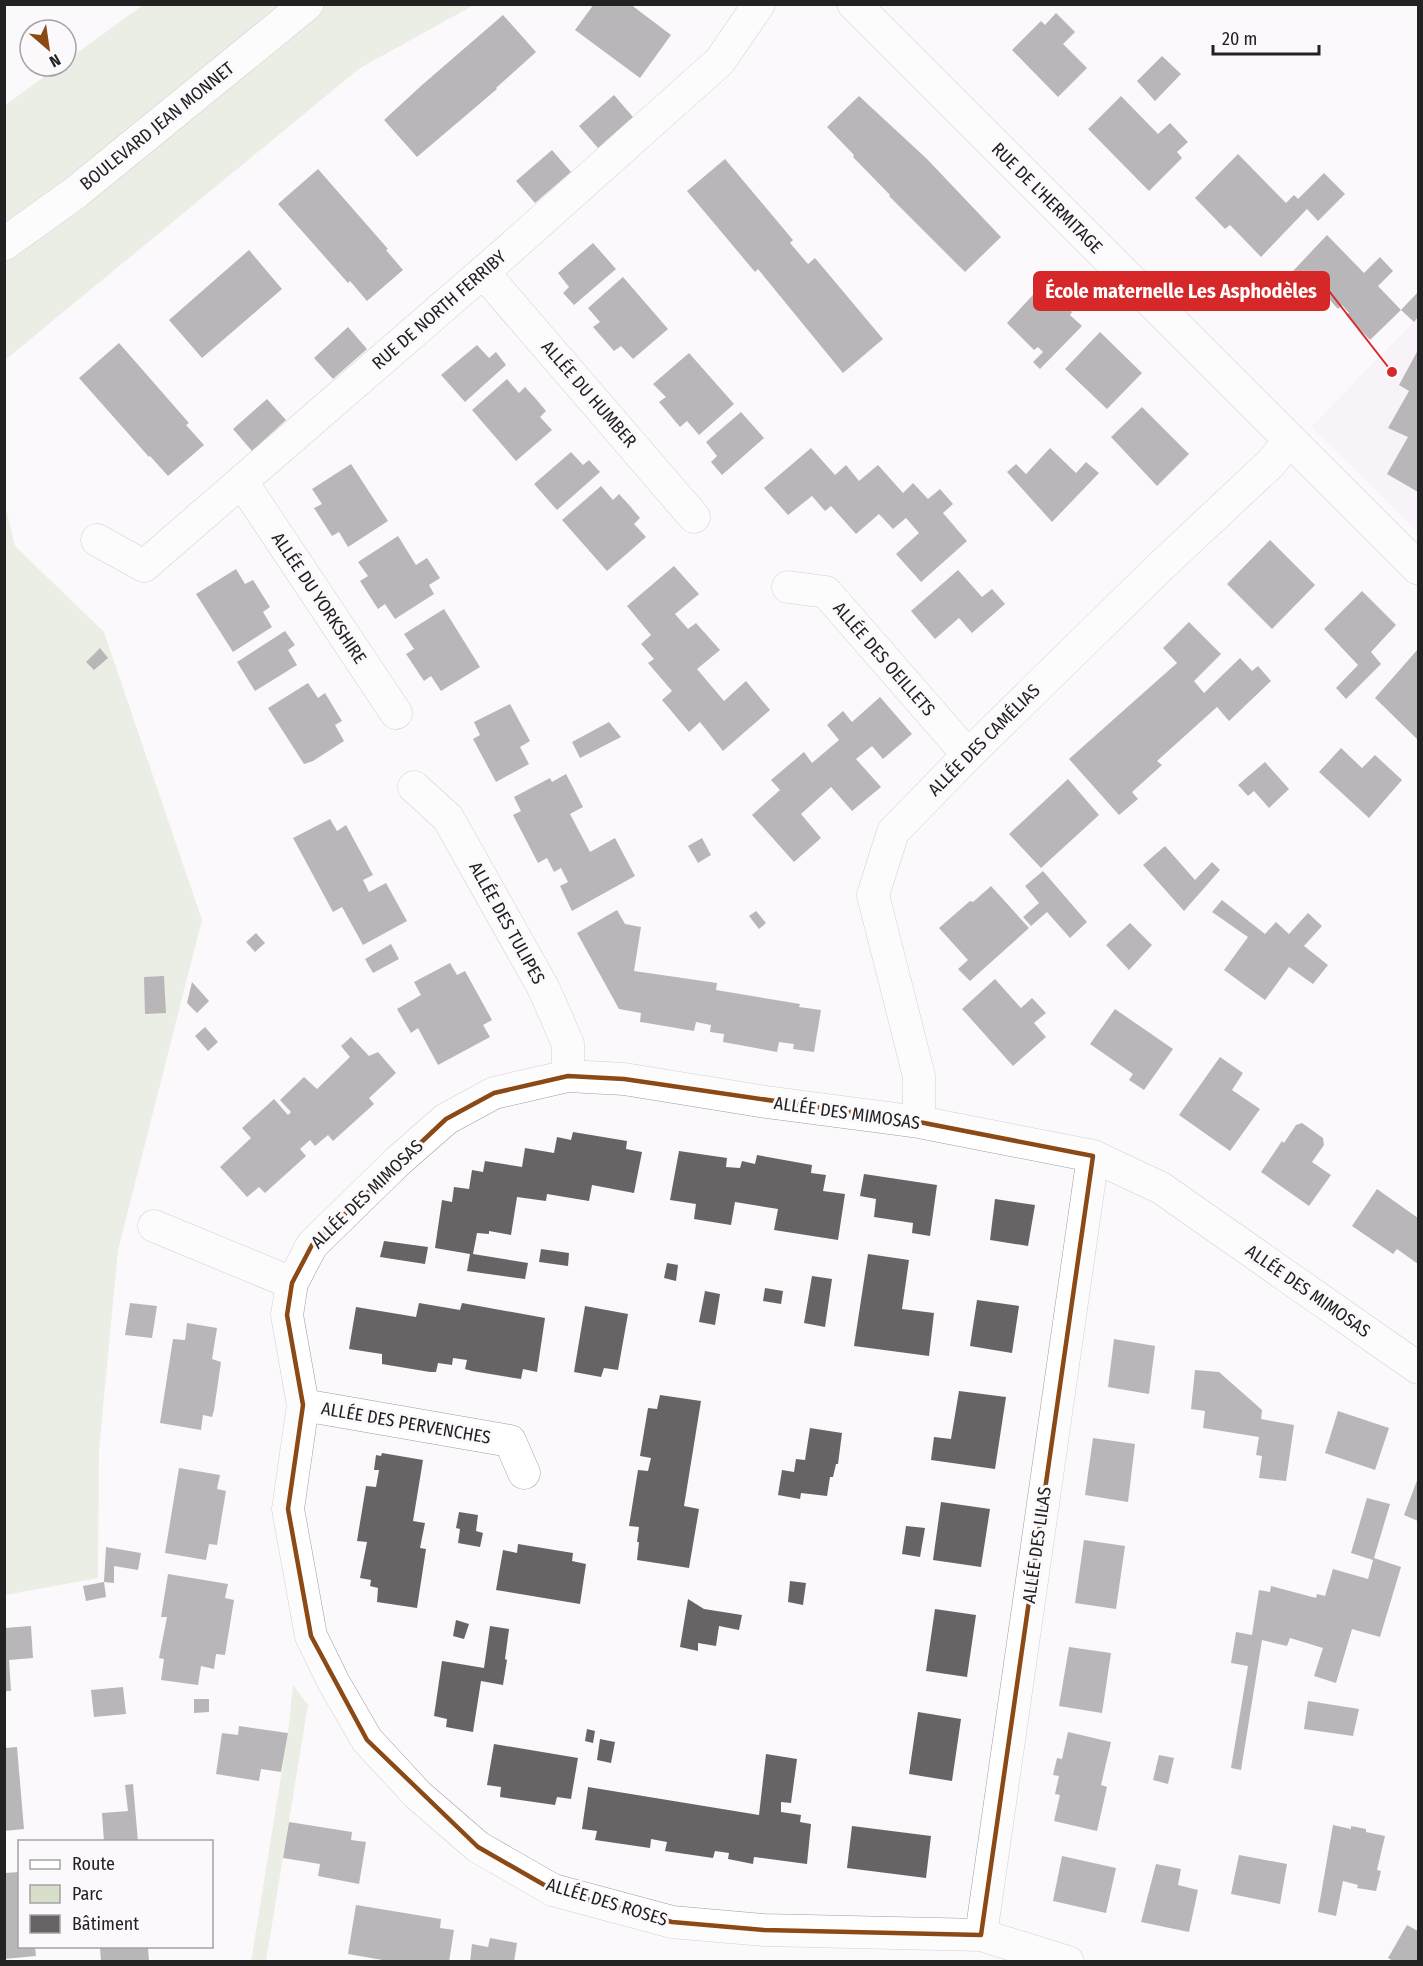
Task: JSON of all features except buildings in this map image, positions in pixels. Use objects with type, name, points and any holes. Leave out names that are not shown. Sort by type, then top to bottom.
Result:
[{"type":"street","name":"BOULEVARD JEAN MONNET","points":[[4,244],[75,193],[307,4]]},
{"type":"street","name":"RUE DE NORTH FERRIBY","points":[[97,540],[144,566],[483,272],[720,61],[759,4]]},
{"type":"street","name":"RUE DE L'HERMITAGE","points":[[854,4],[1288,441],[1419,568]]},
{"type":"street","name":"ALLÉE DU HUMBER","points":[[483,272],[694,517]]},
{"type":"street","name":"ALLÉE DES CAMÉLIAS","points":[[919,1122],[919,1076],[873,895],[893,832],[968,755],[1160,567],[1270,464],[1288,441]]},
{"type":"street","name":"ALLÉE DU YORKSHIRE","points":[[242,482],[396,713]]},
{"type":"street","name":"ALLÉE DES OEILLETS","points":[[788,587],[826,592],[968,755]]},
{"type":"street","name":"ALLÉE DES TULIPES","points":[[414,787],[448,818],[544,989],[568,1044],[568,1076]]},
{"type":"street","name":"ALLÉE DES MIMOSAS","points":[[303,1405],[286,1315],[292,1282],[312,1245],[398,1161],[446,1119],[494,1093],[568,1076],[624,1079],[766,1102],[919,1122],[1093,1156],[1161,1188],[1419,1368]]},
{"type":"street","name":"ALLÉE DES LILAS","points":[[981,1935],[1093,1156]]},
{"type":"street","points":[[154,1226],[292,1282]]},
{"type":"street","name":"ALLÉE DES ROSES","points":[[303,1405],[288,1509],[311,1636],[334,1683],[367,1740],[418,1794],[478,1847],[553,1890],[672,1922],[764,1930],[981,1935],[1068,1962]]},
{"type":"street","name":"ALLÉE DES PERVENCHES","points":[[303,1405],[510,1441],[524,1473]]},
{"type":"highlighted area","points":[[568,1076],[624,1079],[919,1122],[1093,1156],[981,1935],[764,1930],[672,1922],[553,1890],[478,1847],[367,1740],[311,1636],[288,1509],[303,1405],[287,1315],[292,1283],[312,1245],[446,1119],[494,1093]]},
{"type":"shaded area","points":[[1418,317],[1418,532],[1311,427]]},
{"type":"green space","points":[[143,5],[474,5],[360,68],[5,360],[4,106],[42,78],[78,78],[78,52]]},
{"type":"green space","points":[[4,500],[15,546],[104,632],[202,920],[118,1250],[99,1450],[98,1578],[5,1595]]},
{"type":"green space","points":[[293,1685],[308,1705],[266,1961],[251,1962],[288,1733]]},
{"type":"place","name":"École maternelle Les Asphodèles","points":[[1392,372]]}]
